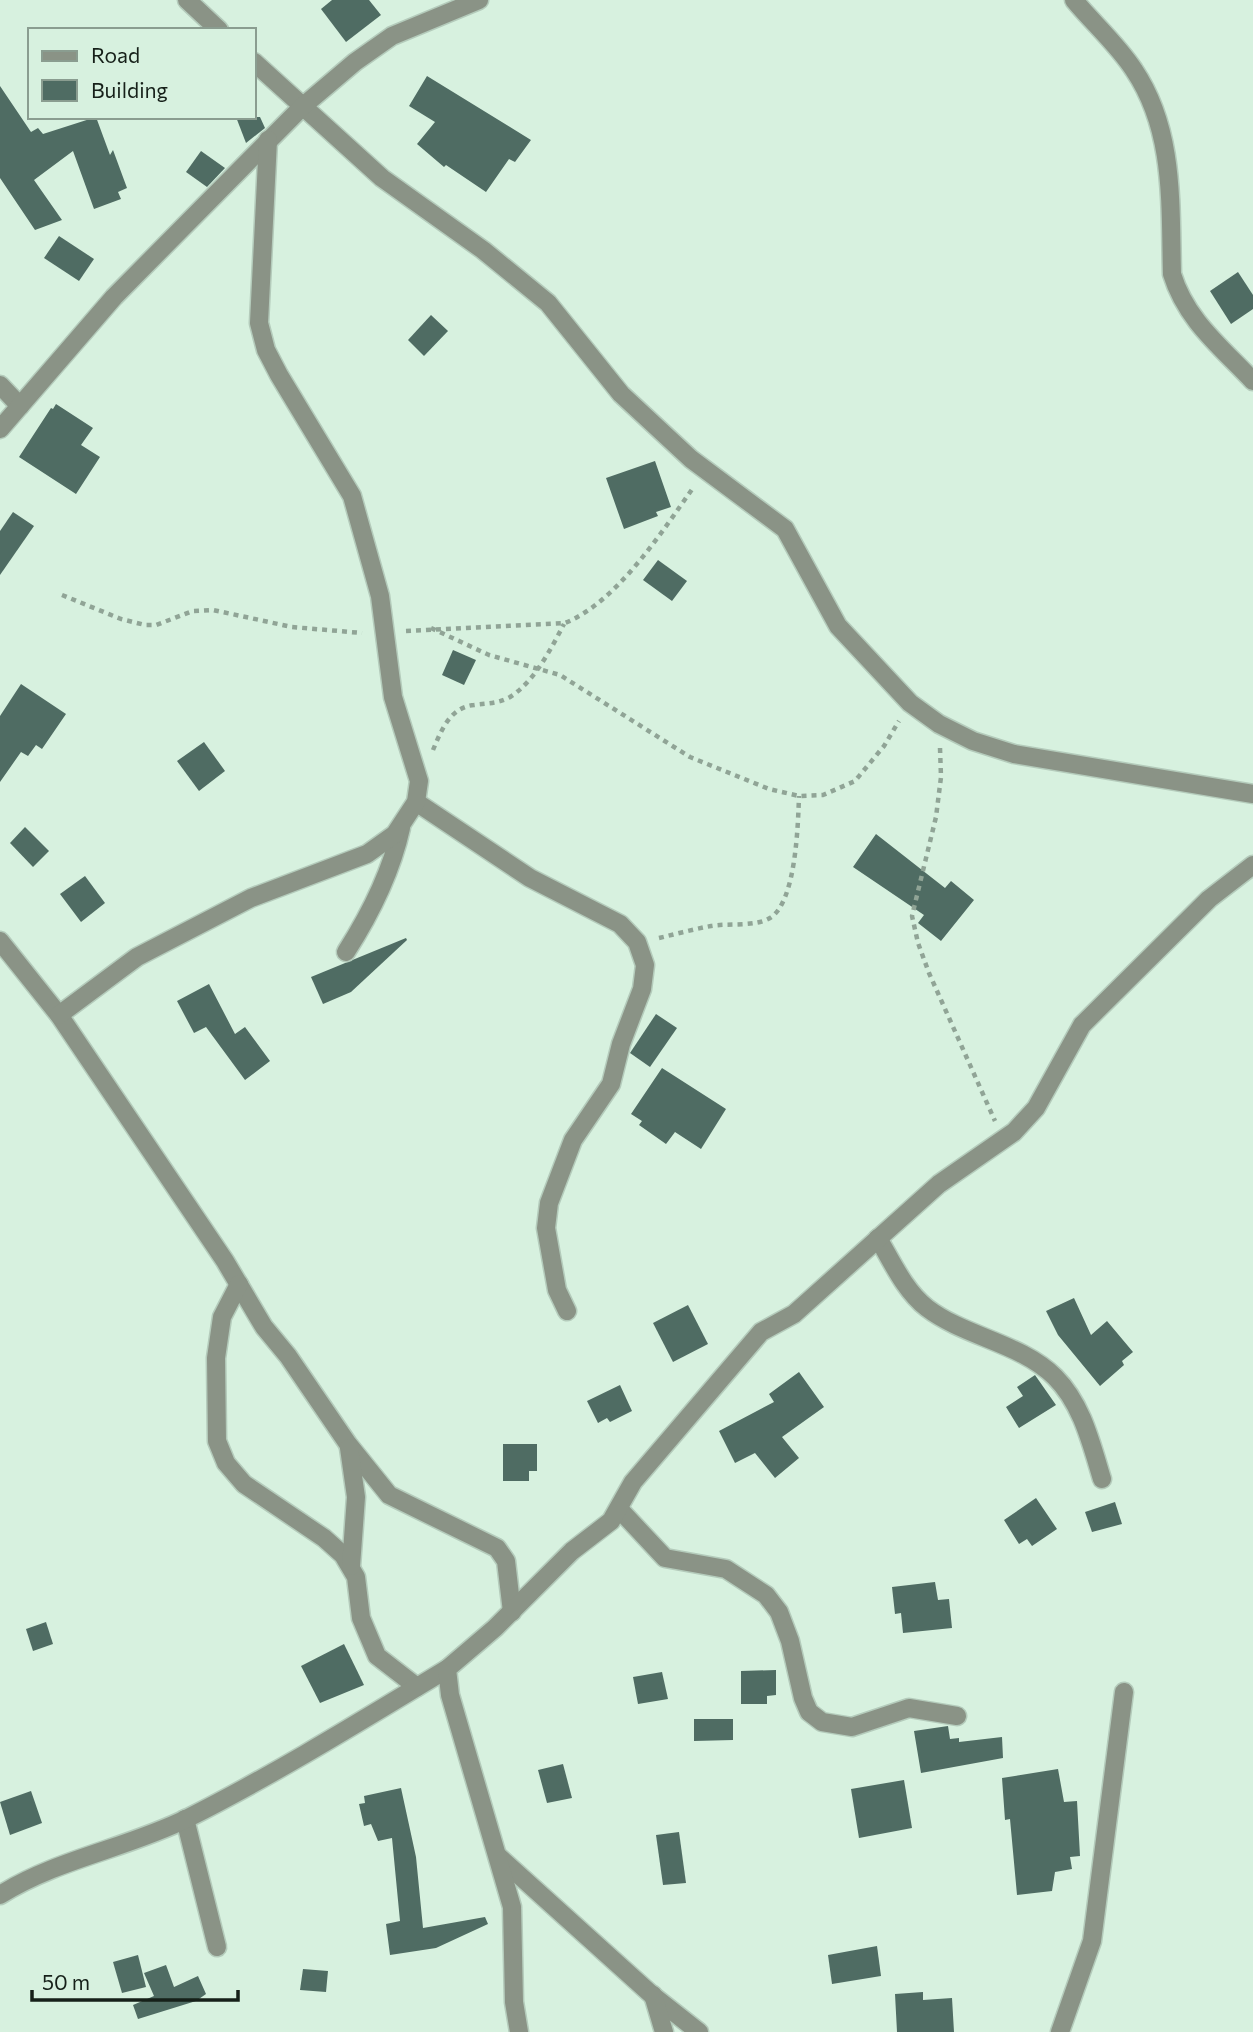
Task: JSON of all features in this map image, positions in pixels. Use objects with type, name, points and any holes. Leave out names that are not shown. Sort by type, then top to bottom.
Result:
[{"type":"street","points":[[187,0],[217,28]]},
{"type":"street","points":[[0,429],[114,298],[302,107],[355,62],[392,36],[479,0]]},
{"type":"street","points":[[1074,0],[1133,68],[1155,108],[1167,149],[1172,274],[1177,289],[1194,321],[1253,381]]},
{"type":"street","points":[[256,64],[382,178],[492,257],[548,303],[621,394],[706,470],[785,529],[838,625],[910,703],[939,724],[973,741],[1014,754],[1253,794]]},
{"type":"street","points":[[268,140],[259,323],[266,351],[352,496],[380,596],[393,697],[419,781],[416,803],[401,826],[381,888],[346,952]]},
{"type":"street","points":[[0,385],[20,406]]},
{"type":"street","points":[[416,803],[530,878],[620,924],[637,942],[645,965],[642,989],[621,1044],[611,1084],[573,1140],[549,1203],[546,1228],[557,1290],[567,1311]]},
{"type":"street","points":[[59,1014],[137,957],[251,898],[367,854],[401,826]]},
{"type":"street","points":[[0,1895],[185,1819],[332,1740],[447,1669],[512,1612],[572,1551],[611,1521],[620,1510],[633,1482],[741,1352],[761,1332],[794,1314],[939,1184],[1005,1141],[1036,1108],[1083,1025],[1209,899],[1253,865]]},
{"type":"street","points":[[0,941],[59,1014],[239,1284],[264,1327],[288,1356],[348,1444],[396,1501],[497,1548],[506,1561],[512,1612]]},
{"type":"street","points":[[878,1238],[907,1287],[930,1310],[1034,1362],[1055,1377],[1083,1419],[1102,1479]]},
{"type":"street","points":[[239,1284],[222,1317],[216,1358],[217,1441],[226,1463],[244,1484],[324,1538],[351,1566],[356,1577],[361,1618],[377,1656],[417,1687]]},
{"type":"street","points":[[348,1444],[356,1497],[351,1566]]},
{"type":"street","points":[[620,1510],[665,1559],[726,1569],[766,1595],[779,1612],[790,1641],[803,1698],[809,1712],[822,1722],[852,1727],[909,1708],[957,1716]]},
{"type":"street","points":[[447,1669],[450,1695],[512,1907],[514,2002],[519,2032]]},
{"type":"street","points":[[1060,2032],[1092,1941],[1124,1692]]},
{"type":"street","points":[[185,1819],[217,1947]]},
{"type":"street","points":[[499,1857],[652,1995],[699,2032]]},
{"type":"street","points":[[652,1995],[664,2032]]},
{"type":"path","points":[[62,595],[121,619],[145,625],[156,625],[193,611],[213,610],[292,627],[386,634],[430,628],[565,623],[582,616],[608,593],[651,546],[706,470]]},
{"type":"path","points":[[419,781],[448,719],[458,709],[498,703],[512,695],[538,667],[565,623]]},
{"type":"path","points":[[430,628],[489,655],[538,667],[583,688],[690,757],[769,789],[799,796],[823,795],[855,781],[884,746],[910,703]]},
{"type":"path","points":[[939,724],[941,777],[936,817],[912,916],[929,973],[1005,1141]]},
{"type":"path","points":[[637,942],[713,926],[768,920],[778,912],[786,895],[797,835],[799,796]]},
{"type":"building","points":[[332,0],[369,0],[381,15],[346,42],[321,9]]},
{"type":"building","points":[[427,76],[531,140],[515,162],[509,159],[486,192],[446,165],[444,167],[417,144],[435,122],[409,106]]},
{"type":"building","points":[[0,86],[31,132],[38,128],[43,134],[97,119],[110,155],[113,150],[127,188],[118,192],[121,199],[94,209],[73,151],[34,180],[62,220],[35,230],[0,178]]},
{"type":"building","points":[[260,117],[265,128],[246,143],[237,119]]},
{"type":"building","points":[[201,151],[225,168],[207,187],[186,172]]},
{"type":"building","points":[[59,236],[94,259],[79,281],[44,258]]},
{"type":"building","points":[[1238,272],[1253,295],[1253,309],[1231,324],[1210,291]]},
{"type":"building","points":[[431,315],[448,331],[424,356],[408,340]]},
{"type":"building","points":[[56,404],[93,428],[81,445],[100,457],[76,494],[19,457]]},
{"type":"building","points":[[655,461],[671,507],[656,512],[658,516],[624,529],[606,478]]},
{"type":"building","points":[[13,512],[34,526],[0,575],[0,531]]},
{"type":"building","points":[[658,560],[687,581],[672,601],[643,580]]},
{"type":"building","points":[[453,650],[476,660],[464,685],[442,675]]},
{"type":"building","points":[[21,684],[66,714],[42,749],[36,745],[28,756],[21,752],[0,782],[0,716]]},
{"type":"building","points":[[204,742],[225,771],[199,791],[177,761]]},
{"type":"building","points":[[25,827],[49,851],[33,867],[10,843]]},
{"type":"building","points":[[876,834],[945,888],[951,881],[974,900],[941,941],[918,923],[924,915],[853,867]]},
{"type":"building","points":[[85,876],[105,903],[81,922],[60,894]]},
{"type":"building","points":[[406,938],[407,940],[351,992],[323,1004],[311,977]]},
{"type":"building","points":[[209,984],[235,1034],[245,1027],[270,1061],[245,1080],[206,1027],[194,1033],[177,1001]]},
{"type":"building","points":[[656,1014],[677,1028],[650,1067],[630,1053]]},
{"type":"building","points":[[662,1068],[726,1109],[701,1149],[675,1132],[666,1144],[639,1125],[642,1121],[631,1114]]},
{"type":"building","points":[[1074,1298],[1091,1335],[1107,1321],[1133,1352],[1122,1361],[1124,1365],[1100,1386],[1058,1335],[1046,1311]]},
{"type":"building","points":[[688,1305],[708,1344],[673,1362],[653,1323]]},
{"type":"building","points":[[799,1372],[824,1407],[782,1437],[799,1458],[775,1478],[755,1453],[735,1463],[719,1431],[774,1402],[769,1394]]},
{"type":"building","points":[[1035,1375],[1056,1405],[1019,1428],[1006,1407],[1023,1396],[1017,1387]]},
{"type":"building","points":[[620,1385],[632,1411],[610,1422],[607,1418],[598,1423],[587,1401]]},
{"type":"building","points":[[503,1444],[537,1444],[537,1471],[529,1471],[529,1481],[503,1481]]},
{"type":"building","points":[[1036,1498],[1057,1529],[1032,1546],[1027,1539],[1019,1544],[1004,1520]]},
{"type":"building","points":[[1115,1502],[1122,1524],[1092,1532],[1085,1512]]},
{"type":"building","points":[[935,1582],[938,1600],[949,1599],[952,1628],[903,1633],[901,1613],[895,1614],[892,1587]]},
{"type":"building","points":[[46,1622],[53,1644],[33,1651],[26,1629]]},
{"type":"building","points":[[344,1644],[364,1685],[320,1703],[301,1666]]},
{"type":"building","points":[[776,1670],[776,1695],[767,1696],[767,1704],[741,1704],[741,1671]]},
{"type":"building","points":[[662,1672],[668,1699],[638,1704],[633,1677]]},
{"type":"building","points":[[694,1719],[733,1719],[733,1740],[694,1741]]},
{"type":"building","points":[[948,1726],[950,1739],[959,1738],[959,1742],[1002,1737],[1003,1758],[921,1773],[914,1731]]},
{"type":"building","points":[[563,1764],[572,1798],[547,1803],[538,1770]]},
{"type":"building","points":[[1058,1769],[1064,1802],[1077,1801],[1080,1856],[1070,1857],[1072,1869],[1055,1872],[1052,1891],[1017,1895],[1010,1819],[1005,1820],[1002,1778]]},
{"type":"building","points":[[904,1780],[912,1828],[859,1838],[851,1789]]},
{"type":"building","points":[[401,1788],[416,1857],[423,1928],[485,1917],[488,1924],[436,1948],[390,1955],[386,1924],[400,1921],[392,1838],[378,1841],[371,1824],[364,1826],[359,1804],[365,1803],[364,1796]]},
{"type":"building","points":[[31,1791],[42,1823],[10,1835],[0,1802]]},
{"type":"building","points":[[679,1832],[686,1883],[663,1885],[656,1835]]},
{"type":"building","points":[[877,1946],[881,1976],[832,1984],[828,1955]]},
{"type":"building","points":[[138,1955],[146,1987],[122,1993],[113,1962]]},
{"type":"building","points":[[166,1965],[174,1987],[198,1976],[206,1994],[196,2001],[138,2019],[133,2005],[154,1996],[144,1973]]},
{"type":"building","points":[[303,1969],[328,1971],[326,1992],[300,1990]]},
{"type":"building","points":[[923,1992],[923,2000],[952,1998],[954,2032],[897,2032],[895,1994]]}]
